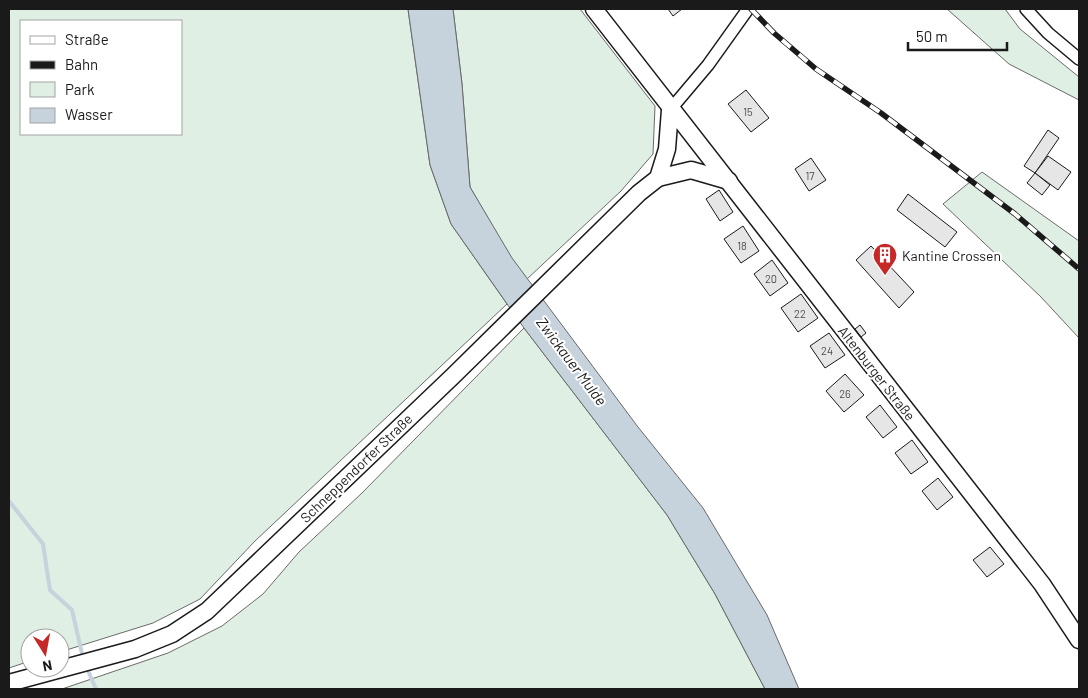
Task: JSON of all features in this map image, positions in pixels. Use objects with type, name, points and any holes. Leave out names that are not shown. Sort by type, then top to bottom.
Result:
[{"type":"street","name":"Altenburger Straße","points":[[594,9],[670,110],[728,181],[1042,584],[1079,640]]},
{"type":"street","points":[[658,178],[667,149],[670,110],[708,65],[748,9]]},
{"type":"street","points":[[1026,9],[1048,33],[1079,59]]},
{"type":"street","name":"Schneppendorfer Straße","points":[[9,683],[135,649],[172,634],[206,611],[453,376],[640,193],[658,178],[691,170],[728,181]]},
{"type":"green space","points":[[9,9],[408,9],[430,165],[451,224],[507,304],[255,541],[200,599],[153,623],[70,649],[70,628],[20,628],[20,664],[9,668]]},
{"type":"green space","points":[[453,9],[580,9],[655,106],[653,154],[621,191],[527,279],[511,258],[470,187],[462,84]]},
{"type":"green space","points":[[947,9],[1005,9],[1020,29],[1079,77],[1079,100],[1009,64]]},
{"type":"green space","points":[[982,172],[1079,241],[1079,338],[1041,297],[943,204]]},
{"type":"green space","points":[[524,328],[667,515],[715,594],[765,689],[62,689],[168,653],[222,626],[263,594],[299,552],[362,493]]},
{"type":"water","name":"Zwickauer Mulde","points":[[408,9],[453,9],[462,84],[470,187],[512,258],[638,427],[703,508],[767,615],[799,689],[765,689],[715,594],[667,515],[524,328],[451,224],[430,165]]},
{"type":"building","points":[[668,9],[682,9],[673,16]]},
{"type":"building","points":[[746,90],[769,118],[751,132],[728,104]]},
{"type":"building","points":[[1048,130],[1059,138],[1035,173],[1024,166]]},
{"type":"building","points":[[1048,156],[1071,172],[1058,190],[1035,173]]},
{"type":"building","points":[[811,158],[826,180],[809,191],[795,169]]},
{"type":"building","points":[[1035,173],[1050,185],[1042,195],[1027,183]]},
{"type":"building","points":[[719,190],[733,212],[720,221],[706,199]]},
{"type":"building","points":[[908,194],[957,232],[945,247],[897,210]]},
{"type":"building","points":[[743,226],[759,251],[741,263],[724,239]]},
{"type":"building","name":"Kantine Crossen","points":[[871,246],[914,292],[899,308],[856,260]]},
{"type":"building","points":[[772,260],[788,283],[770,296],[754,274]]},
{"type":"building","points":[[801,294],[818,318],[798,332],[781,308]]},
{"type":"building","points":[[860,325],[866,333],[861,337],[855,329]]},
{"type":"building","points":[[829,333],[845,355],[825,368],[810,346]]},
{"type":"building","points":[[845,374],[864,395],[844,412],[826,391]]},
{"type":"building","points":[[880,405],[897,427],[883,438],[866,417]]},
{"type":"building","points":[[912,440],[928,462],[911,474],[895,453]]},
{"type":"building","points":[[938,478],[953,497],[937,510],[922,491]]},
{"type":"building","points":[[990,547],[1004,564],[987,577],[973,560]]},
{"type":"waterway","points":[[9,501],[43,544],[50,590],[72,610],[83,658]]},
{"type":"waterway","points":[[86,666],[96,689]]},
{"type":"railway","points":[[751,9],[774,33],[816,69],[881,113],[1015,214],[1079,269]]},
{"type":"place","name":"Kantine Crossen","points":[[885,276]]}]
